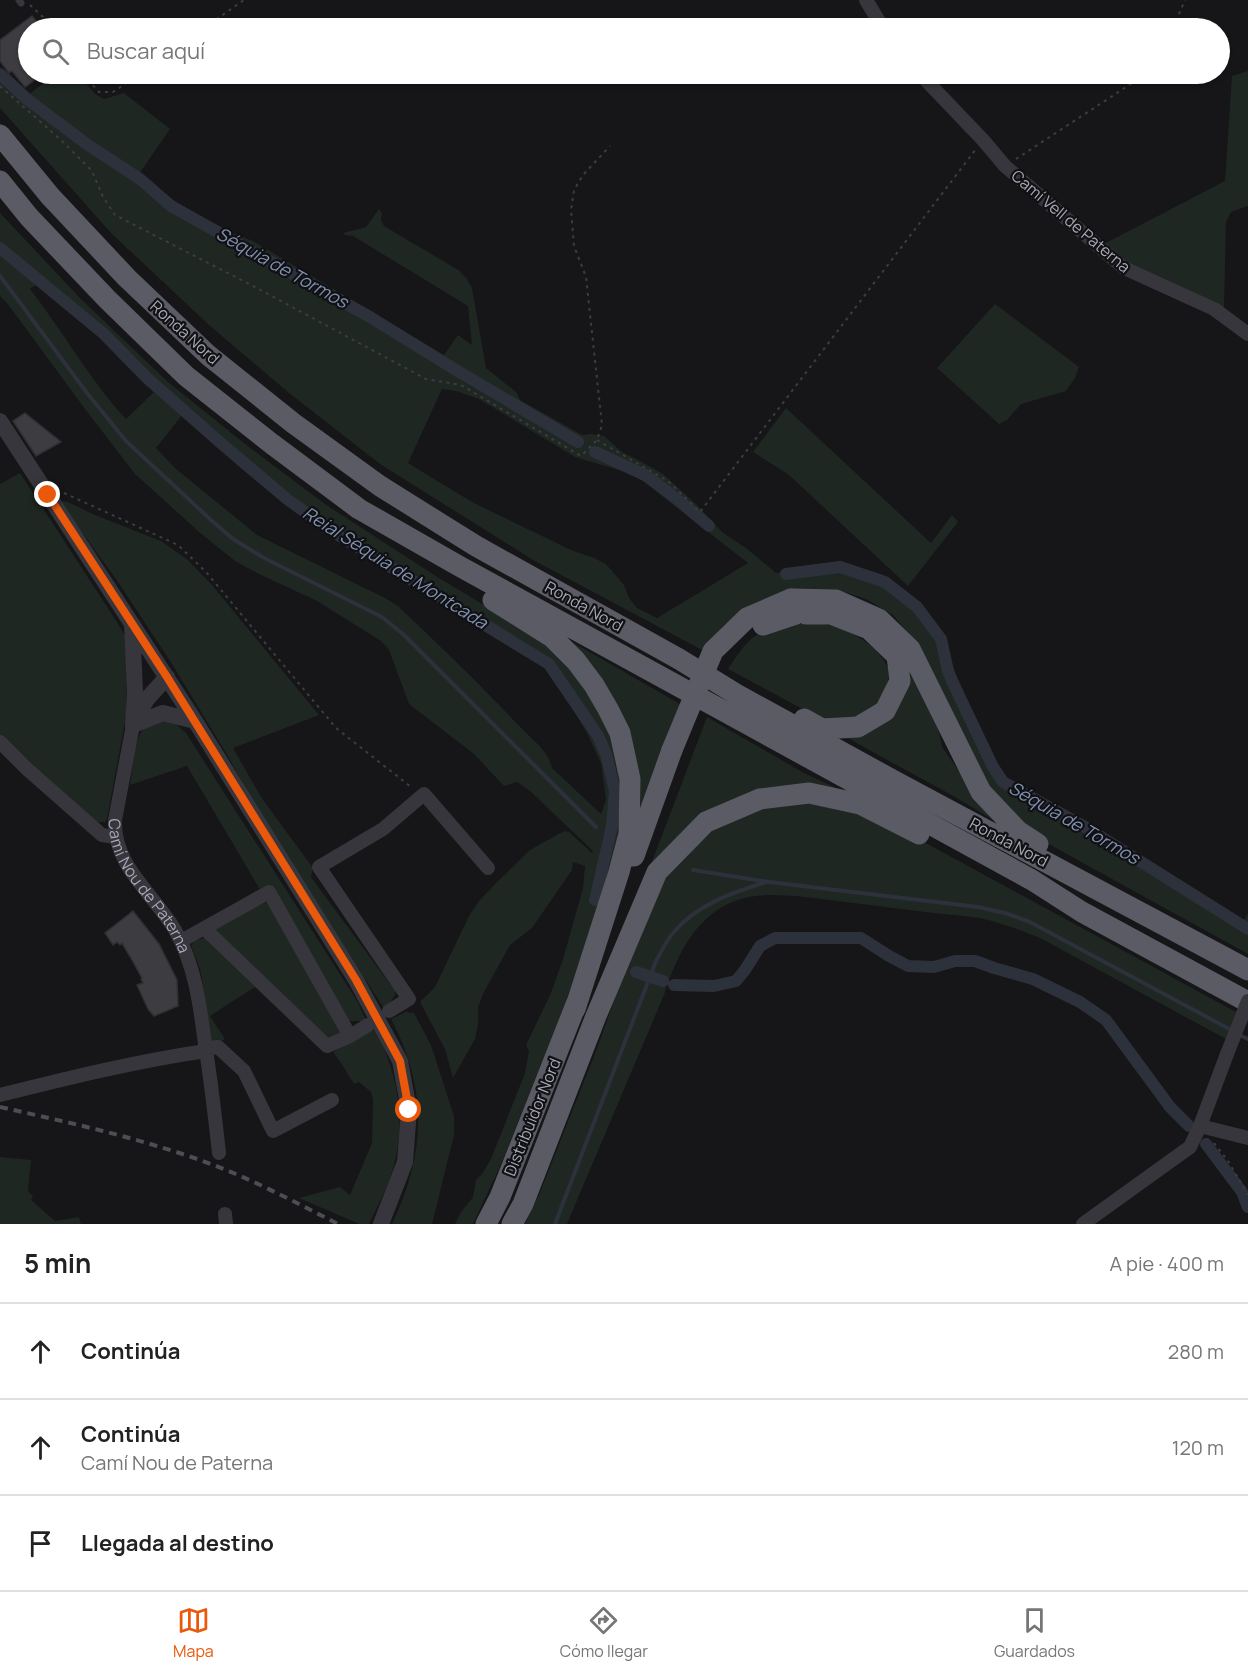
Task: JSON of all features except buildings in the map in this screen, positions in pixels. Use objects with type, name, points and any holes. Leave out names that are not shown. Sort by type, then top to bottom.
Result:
[{"type":"highway","name":"Ronda Nord","points":[[0,135],[50,196],[127,278],[208,355],[293,423],[380,486],[476,546],[679,659],[736,694],[1248,970]]},
{"type":"highway","name":"Ronda Nord","points":[[0,181],[29,217],[99,291],[186,375],[272,444],[359,509],[1032,880],[1082,912],[1248,1001]]},
{"type":"highway","points":[[359,509],[452,574],[552,638],[576,661],[594,685],[620,733],[630,779],[629,834],[619,872],[574,1009]]},
{"type":"highway","points":[[574,1009],[679,751],[724,659],[756,627],[793,606],[836,600],[879,619],[910,649],[981,792],[1018,831],[1142,912]]},
{"type":"highway","points":[[679,659],[741,686],[822,729],[858,727],[885,711],[900,681],[897,656],[869,629],[831,614],[793,606]]},
{"type":"highway","points":[[596,1016],[679,751]]},
{"type":"highway","points":[[596,1016],[657,872],[706,822],[760,799],[809,792],[860,804],[1027,890],[1082,912]]},
{"type":"highway","name":"Distribuïdor Nord","points":[[486,1224],[500,1197],[574,1009]]},
{"type":"highway","name":"Distribuïdor Nord","points":[[512,1224],[523,1204],[596,1016]]},
{"type":"street","points":[[866,0],[877,18]]},
{"type":"street","name":"Camí Vell de Paterna","points":[[930,84],[1005,166],[1124,268],[1214,309],[1248,334]]},
{"type":"street","points":[[0,421],[195,721],[356,980],[400,1061],[409,1110],[405,1162],[382,1222]]},
{"type":"street","name":"Camí Nou de Paterna","points":[[132,623],[135,692],[133,725],[115,820],[115,837],[126,864],[181,941],[195,980],[219,1153]]},
{"type":"street","points":[[135,692],[167,677]]},
{"type":"street","name":"Camí Nou de Paterna","points":[[133,725],[147,699],[167,677]]},
{"type":"street","points":[[133,725],[163,713],[195,721]]},
{"type":"street","points":[[0,742],[27,769],[102,834],[115,837]]},
{"type":"street","points":[[389,1011],[409,999],[319,867],[383,830],[424,794],[488,868]]},
{"type":"street","points":[[181,941],[269,892],[350,1036]]},
{"type":"street","points":[[205,929],[327,1046],[368,1025]]},
{"type":"street","points":[[1083,1224],[1190,1147],[1248,1001]]},
{"type":"street","points":[[0,1095],[79,1075],[218,1047],[244,1071],[273,1131],[332,1100]]},
{"type":"street","points":[[1200,1126],[1248,1138]]},
{"type":"path","points":[[218,18],[244,0]]},
{"type":"path","points":[[1177,18],[1185,0]]},
{"type":"path","points":[[20,1],[29,5],[44,18]]},
{"type":"path","points":[[92,84],[99,92],[113,92],[125,84]]},
{"type":"path","points":[[1005,166],[1131,84]]},
{"type":"path","points":[[0,86],[92,171],[103,197],[115,215],[253,285],[426,379],[461,385],[581,456],[597,440],[602,425],[586,277],[574,246],[571,210],[574,190],[583,175],[610,146]]},
{"type":"path","points":[[597,440],[668,481],[700,512],[983,140]]},
{"type":"path","points":[[48,495],[60,490],[178,545],[206,572],[336,728],[416,791],[424,794]]},
{"type":"path","points":[[1200,1126],[1228,1161],[1248,1196]]},
{"type":"shaded area","points":[[0,69],[27,96],[42,84],[86,84],[95,94],[104,99],[124,93],[170,129],[139,174],[166,195],[207,220],[253,241],[444,355],[458,335],[472,345],[468,306],[353,236],[343,233],[366,227],[379,209],[384,226],[460,271],[467,279],[472,288],[486,368],[516,392],[520,400],[582,435],[604,436],[622,452],[663,474],[722,532],[776,573],[840,566],[886,580],[932,619],[945,638],[953,668],[1002,775],[1008,781],[1109,837],[1243,922],[1248,913],[1248,954],[1045,842],[1021,824],[992,792],[908,633],[893,615],[866,599],[841,591],[809,591],[736,616],[722,627],[704,651],[533,560],[380,464],[289,393],[209,325],[111,233],[0,108]],"holes":[[[442,389],[479,399],[575,457],[635,475],[748,563],[657,618],[637,608],[629,598],[624,585],[606,564],[571,550],[472,502],[408,463]]]},
{"type":"shaded area","points":[[1248,71],[1248,206],[1231,212],[1226,222],[1224,308],[1140,271],[1102,245],[1225,181],[1232,76]]},
{"type":"shaded area","points":[[0,213],[81,299],[168,382],[249,447],[325,504],[439,578],[536,636],[580,679],[609,730],[621,781],[618,841],[564,1007],[502,1162],[473,1224],[455,1224],[473,1197],[476,1180],[491,1159],[525,1073],[529,1051],[526,1045],[551,993],[563,959],[583,888],[585,866],[573,862],[572,870],[532,928],[510,945],[484,992],[478,1007],[475,1039],[453,1078],[445,1049],[420,1002],[435,987],[469,916],[479,901],[530,850],[564,831],[569,832],[592,853],[593,851],[530,791],[517,782],[504,786],[474,754],[409,704],[389,650],[381,641],[317,601],[235,561],[135,474],[0,296]],"holes":[[[36,285],[100,335],[156,390],[126,419],[100,388],[30,289]],[[183,414],[238,466],[308,520],[547,670],[569,702],[601,763],[606,800],[601,814],[552,768],[544,751],[461,666],[398,606],[257,535],[175,468],[156,448]]]},
{"type":"shaded area","points":[[995,304],[1079,367],[1066,391],[1021,404],[1007,420],[999,424],[937,368]]},
{"type":"shaded area","points":[[786,408],[931,543],[952,515],[958,522],[908,586],[789,475],[753,452]]},
{"type":"shaded area","points":[[20,473],[128,641],[126,716],[105,822],[94,820],[11,748],[0,735],[0,484]]},
{"type":"shaded area","points":[[62,501],[161,541],[188,560],[212,585],[319,715],[233,748],[261,797],[313,868],[311,877],[395,991],[395,995],[385,1010],[265,823],[172,664],[118,582],[61,503]]},
{"type":"shaded area","points":[[811,622],[831,625],[851,632],[873,647],[883,659],[888,668],[889,677],[888,686],[879,706],[852,719],[823,720],[728,669],[743,647],[755,636],[775,628]]},
{"type":"shaded area","points":[[546,627],[680,704],[631,847],[633,750]]},
{"type":"shaded area","points":[[905,666],[914,674],[939,732],[942,747],[993,820],[848,738],[880,726],[888,720]]},
{"type":"shaded area","points":[[707,717],[804,773],[845,792],[820,787],[685,829],[659,855],[645,880]]},
{"type":"shaded area","points":[[173,721],[186,733],[359,1004],[388,1058],[396,1088],[400,1119],[399,1134],[392,1172],[369,1224],[359,1224],[299,1198],[340,1187],[350,1195],[372,1143],[373,1100],[371,1092],[359,1082],[354,1084],[333,1052],[371,1030],[366,1021],[348,1021],[262,893],[187,766],[130,785],[135,749],[141,732],[146,725],[153,722]]},
{"type":"shaded area","points":[[806,803],[845,808],[904,831],[1236,1012],[1226,1039],[1040,938],[995,922],[973,917],[800,897],[767,895],[746,898],[721,908],[709,917],[698,927],[681,953],[567,1224],[525,1224],[539,1195],[659,887],[679,859],[697,840],[726,821],[764,808]]},
{"type":"shaded area","points":[[267,902],[271,904],[341,1033],[328,1040],[213,930],[255,906]]},
{"type":"shaded area","points":[[207,937],[258,985],[210,1016],[225,1039],[217,1044],[213,1043],[211,1038],[200,969],[191,945]]},
{"type":"shaded area","points":[[406,1012],[414,1013],[431,1045],[454,1116],[454,1135],[432,1224],[392,1224],[411,1172],[418,1121],[417,1096],[412,1071],[391,1019]]},
{"type":"shaded area","points":[[0,1157],[31,1160],[28,1191],[33,1196],[31,1200],[55,1221],[79,1217],[81,1224],[0,1224]]},
{"type":"waterway","name":"Séquia de Tormos","points":[[0,74],[28,100],[88,145],[140,179],[171,206],[370,317],[578,442]]},
{"type":"waterway","name":"Reial Séquia de Montcada","points":[[0,248],[104,334],[147,378],[287,499],[330,530],[549,664],[598,736],[606,754],[615,791],[612,826],[595,900]]},
{"type":"waterway","points":[[0,276],[87,393],[126,441],[211,520],[233,539],[264,558],[382,617],[403,634],[596,827]]},
{"type":"waterway","name":"Séquia de Tormos","points":[[595,452],[647,476],[709,526]]},
{"type":"waterway","name":"Séquia de Tormos","points":[[786,574],[840,567],[885,582],[917,607],[941,639],[952,681],[993,767],[1003,782],[1087,828],[1248,929]]},
{"type":"waterway","points":[[693,870],[769,882],[978,907],[1005,913],[1030,922],[1233,1031]]},
{"type":"waterway","points":[[555,1224],[656,961],[666,943],[682,923],[704,907],[728,895],[766,882]]},
{"type":"waterway","name":"Reial Séquia de Montcada","points":[[674,985],[714,986],[736,981],[760,946],[775,938],[861,938],[908,966],[934,967],[955,961],[975,961],[1033,979],[1080,1002],[1106,1020],[1170,1107],[1189,1126]]},
{"type":"waterway","name":"Reial Séquia de Montcada","points":[[636,972],[663,981]]},
{"type":"waterway","points":[[1239,1035],[1248,1039]]},
{"type":"waterway","name":"Reial Séquia de Montcada","points":[[1206,1144],[1242,1192],[1248,1207]]},
{"type":"railway","points":[[0,1107],[126,1137],[200,1160],[253,1182],[338,1224]]},
{"type":"route","points":[[48,495],[167,677],[356,980],[400,1061],[409,1110]]}]
